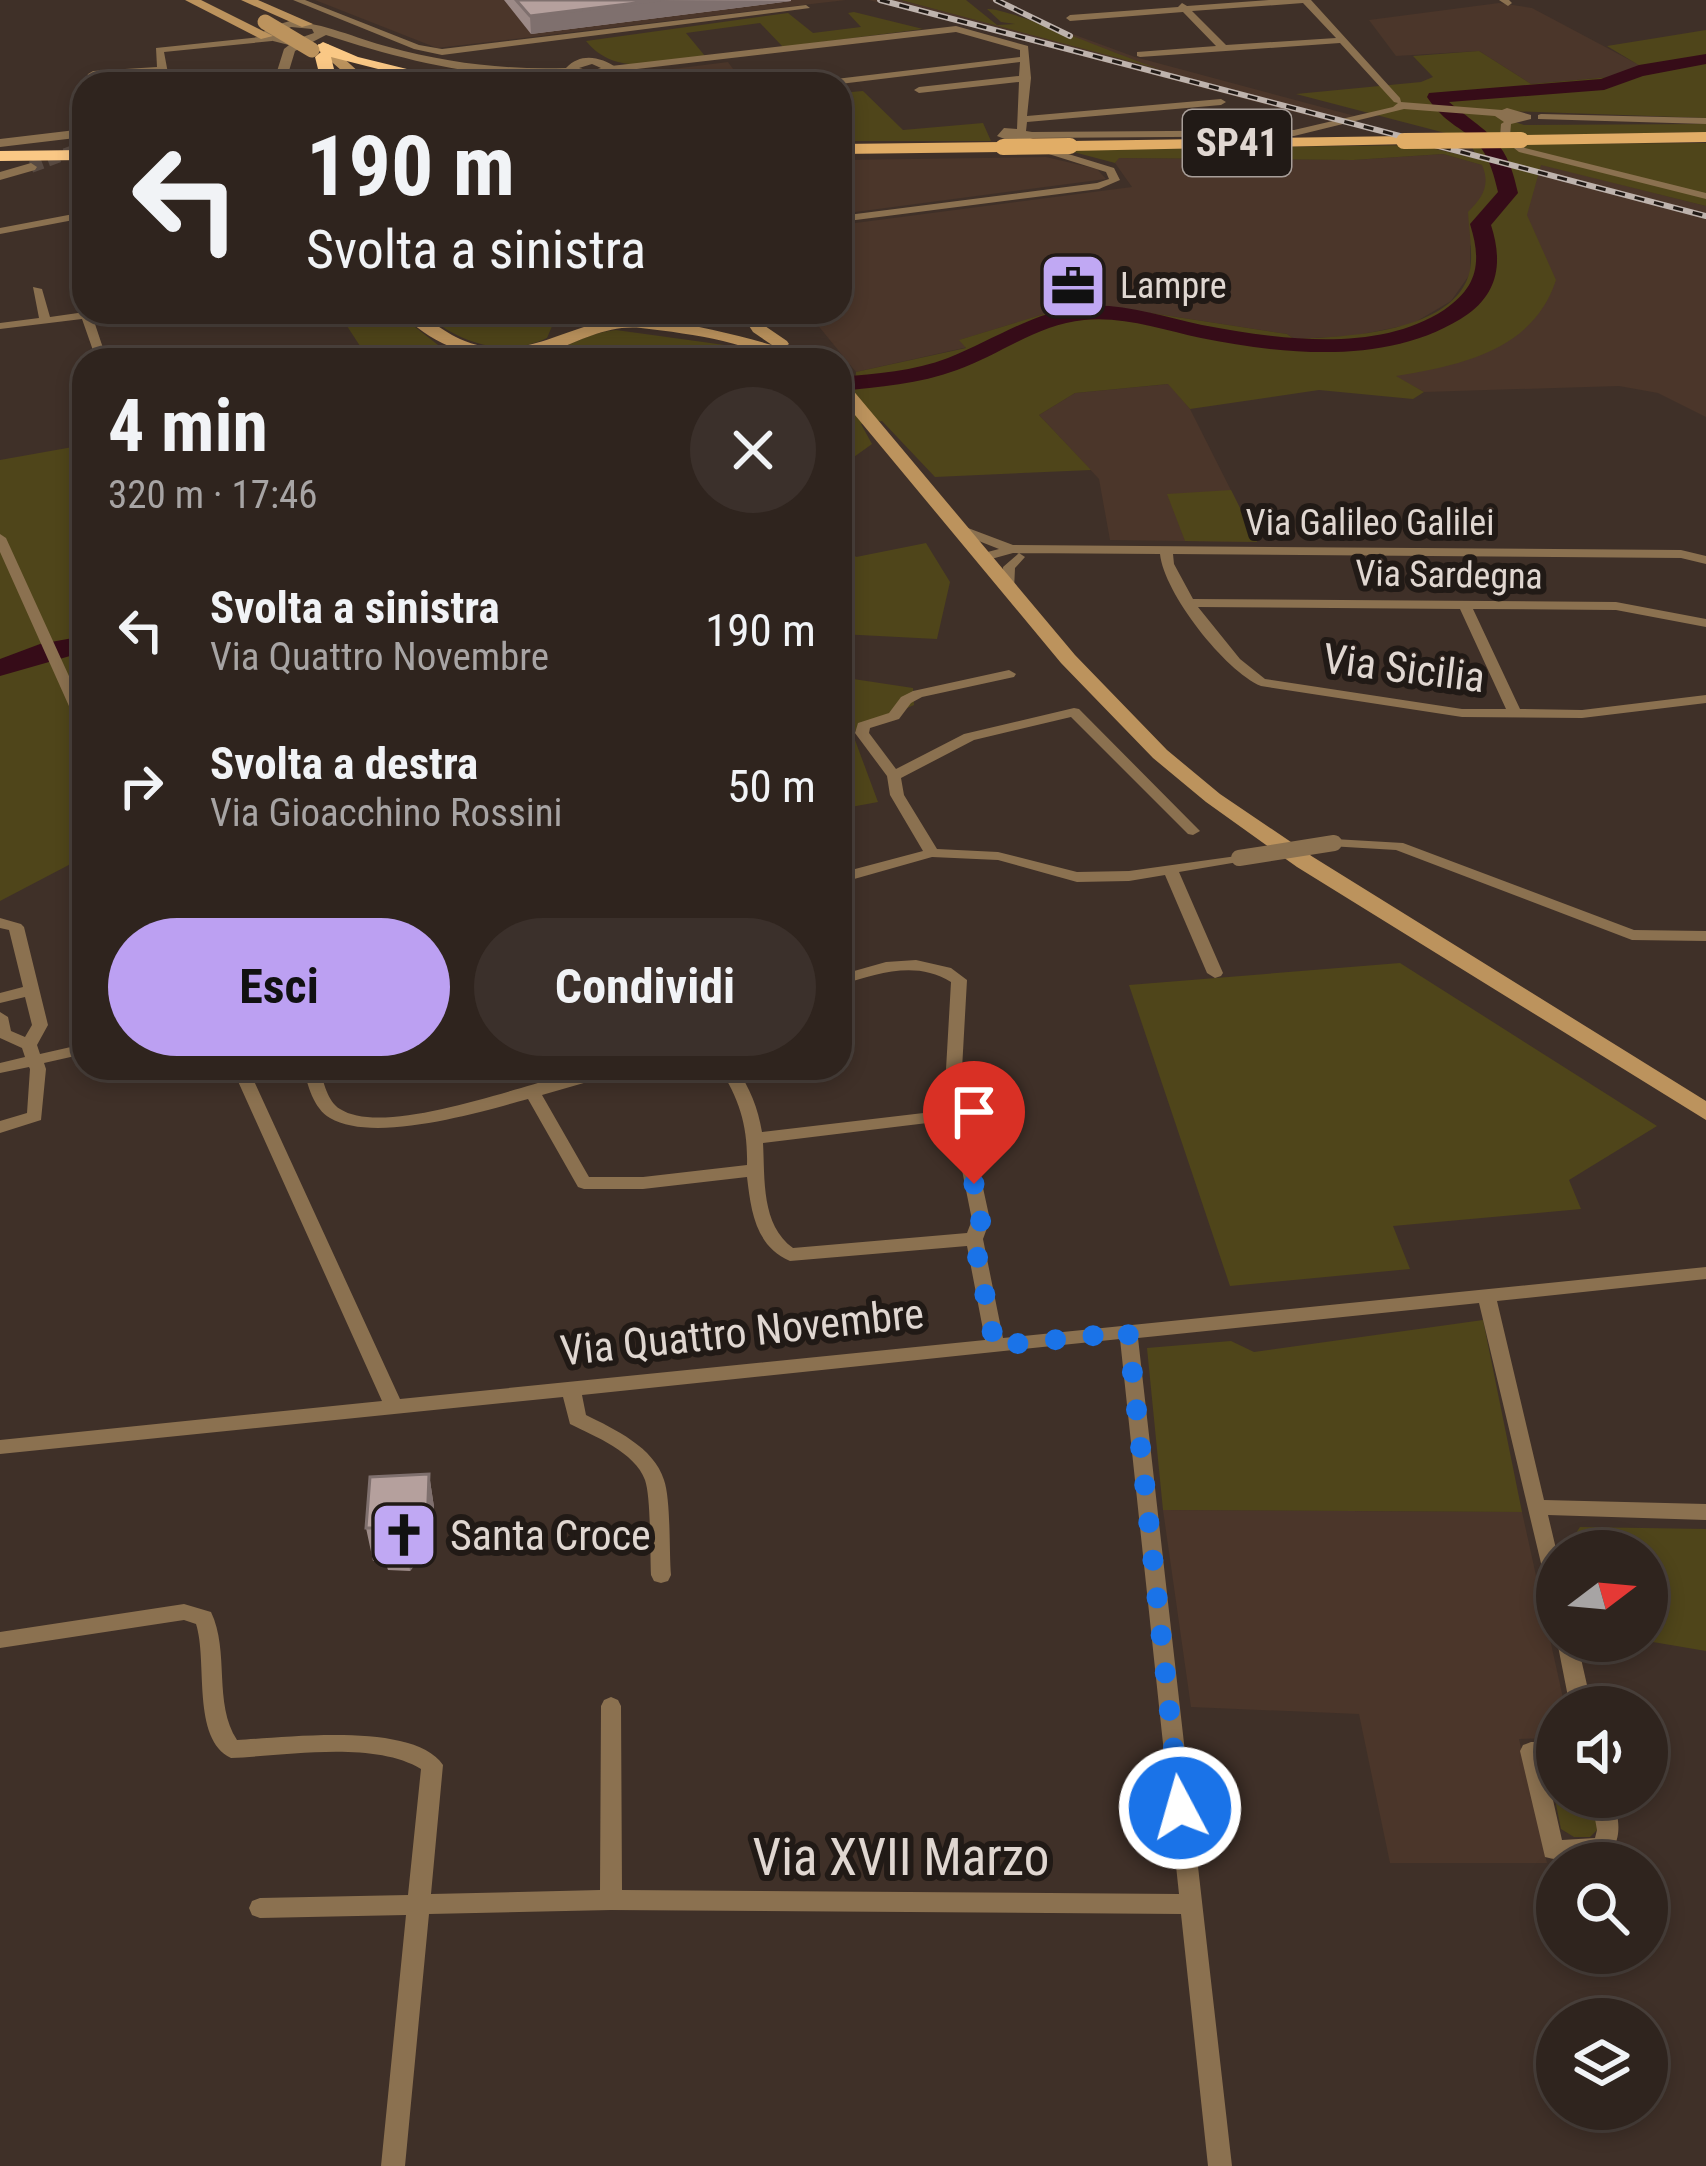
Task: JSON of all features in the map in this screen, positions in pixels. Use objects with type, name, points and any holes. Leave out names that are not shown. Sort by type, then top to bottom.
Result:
[{"type":"highway","points":[[315,39],[357,62],[415,72]]},
{"type":"highway","points":[[315,39],[326,72]]},
{"type":"highway","points":[[0,159],[72,154]]},
{"type":"main road","points":[[191,0],[274,40],[315,39]]},
{"type":"main road","points":[[210,0],[274,40]]},
{"type":"main road","points":[[227,0],[274,40]]},
{"type":"main road","points":[[247,0],[315,39],[352,72]]},
{"type":"main road","points":[[315,39],[340,72]]},
{"type":"main road","name":"SP41","points":[[852,149],[1706,136]]},
{"type":"main road","points":[[423,324],[439,337],[472,348]]},
{"type":"main road","points":[[562,340],[565,324]]},
{"type":"main road","points":[[540,348],[605,324]]},
{"type":"main road","points":[[656,324],[770,348]]},
{"type":"main road","points":[[668,324],[744,334],[783,345]]},
{"type":"main road","points":[[756,324],[788,348]]},
{"type":"main road","points":[[852,400],[1110,707],[1213,798],[1304,862],[1706,1112]]},
{"type":"street","points":[[297,0],[433,51],[806,8]]},
{"type":"street","points":[[1167,0],[1190,9],[1223,48]]},
{"type":"street","points":[[1070,18],[1304,0],[1399,104]]},
{"type":"street","points":[[164,72],[159,50],[274,40],[290,49],[315,39],[343,17]]},
{"type":"street","points":[[276,72],[274,40],[282,25],[315,39],[357,41],[455,66],[599,72],[964,29],[1021,45],[1026,59],[1025,131]]},
{"type":"street","points":[[565,37],[599,72]]},
{"type":"street","points":[[274,40],[279,67],[274,72]]},
{"type":"street","points":[[1140,54],[1343,40]]},
{"type":"street","points":[[852,80],[1026,59]]},
{"type":"street","points":[[116,72],[163,68]]},
{"type":"street","points":[[919,90],[1026,78]]},
{"type":"street","points":[[1025,131],[1221,102]]},
{"type":"street","points":[[1025,131],[1294,133],[1399,104],[1505,118],[1706,121]]},
{"type":"street","points":[[1505,118],[1504,137],[1522,150],[1706,196]]},
{"type":"street","points":[[852,217],[1099,186],[1115,180],[1114,173],[1105,168],[1025,131]]},
{"type":"street","points":[[0,143],[72,134]]},
{"type":"street","points":[[0,176],[31,167]]},
{"type":"street","points":[[0,230],[72,217]]},
{"type":"street","points":[[37,289],[45,320]]},
{"type":"street","points":[[0,326],[72,317]]},
{"type":"street","name":"Via Galileo Galilei","points":[[960,529],[1021,553]]},
{"type":"street","points":[[0,538],[72,697]]},
{"type":"street","name":"Via Galileo Galilei","points":[[984,557],[1166,552],[1681,554],[1706,560]]},
{"type":"street","name":"Via Sicilia","points":[[1166,552],[1167,570],[1190,603],[1244,674],[1262,682],[1447,712],[1621,712],[1706,699]]},
{"type":"street","points":[[1009,587],[1009,567],[1021,553]]},
{"type":"street","name":"Via Sardegna","points":[[1190,603],[1616,606],[1706,623]]},
{"type":"street","points":[[1466,605],[1515,714]]},
{"type":"street","points":[[932,853],[897,795],[894,776],[862,733],[863,727],[894,716],[906,700],[918,694],[1010,674]]},
{"type":"street","points":[[894,776],[969,737],[1075,712],[1193,831]]},
{"type":"street","points":[[852,875],[932,853],[998,856],[1077,878],[1170,870],[1334,843],[1398,846],[1632,935],[1706,936]]},
{"type":"street","points":[[1170,870],[1215,973]]},
{"type":"street","points":[[0,923],[16,927],[40,1025],[32,1052],[34,1116],[0,1126]]},
{"type":"street","points":[[852,978],[925,963],[958,980],[953,1036],[959,1114],[981,1220],[974,1239],[995,1346]]},
{"type":"street","points":[[0,998],[32,990]]},
{"type":"street","points":[[0,1017],[4,1034],[32,1052]]},
{"type":"street","points":[[0,1068],[32,1052],[72,1049]]},
{"type":"street","points":[[245,1080],[394,1407]]},
{"type":"street","points":[[315,1080],[325,1106],[356,1124],[412,1120],[572,1080]]},
{"type":"street","points":[[736,1080],[757,1138],[755,1170],[763,1225],[773,1245],[790,1255],[974,1239]]},
{"type":"street","points":[[532,1091],[584,1184],[643,1183],[755,1170]]},
{"type":"street","points":[[757,1138],[959,1114]]},
{"type":"street","name":"Via Quattro Novembre","points":[[0,1448],[1706,1273]]},
{"type":"street","points":[[1487,1295],[1543,1530]]},
{"type":"street","points":[[1128,1332],[1220,2166]]},
{"type":"street","points":[[571,1389],[577,1419],[631,1449],[655,1481],[661,1575]]},
{"type":"street","points":[[1538,1507],[1706,1512]]},
{"type":"street","points":[[0,1640],[184,1612],[204,1618],[209,1631],[217,1727],[231,1749],[393,1746],[419,1753],[432,1765],[393,2166]]},
{"type":"street","points":[[611,1706],[611,1900]]},
{"type":"street","points":[[1546,1818],[1553,1850],[1601,1850],[1612,1835],[1608,1818]]},
{"type":"street","name":"Via XVII Marzo","points":[[260,1908],[611,1900],[1191,1904]]},
{"type":"shaded area","points":[[315,0],[846,0],[437,48]]},
{"type":"shaded area","points":[[869,0],[901,0],[1118,57],[990,0],[1003,0],[1067,32],[1135,57],[1355,116],[1328,121]]},
{"type":"shaded area","points":[[901,0],[966,0],[997,25],[1015,24],[1001,22],[987,9],[1019,16],[1163,70]]},
{"type":"shaded area","points":[[1499,3],[1532,8],[1643,67],[1610,77],[1531,84],[1479,51],[1396,56],[1369,20]]},
{"type":"shaded area","points":[[788,13],[813,33],[861,27],[848,13],[923,29],[783,47],[760,23],[686,33],[705,56],[641,65],[611,60],[586,41]]},
{"type":"shaded area","points":[[1706,30],[1706,118],[1508,111],[1497,116],[1524,125],[1706,124],[1706,132],[1537,135],[1542,144],[1706,143],[1706,206],[1541,165],[1527,215],[1556,280],[1546,303],[1531,323],[1493,350],[1396,376],[1424,392],[1413,399],[1319,390],[1190,409],[1168,384],[1075,393],[1039,415],[1091,470],[935,477],[882,421],[861,424],[872,444],[852,458],[856,372],[966,348],[959,340],[1054,311],[1118,308],[1287,334],[1294,339],[1341,336],[1422,319],[1461,291],[1470,270],[1468,212],[1484,191],[1482,165],[1443,154],[1353,160],[1119,158],[1115,163],[1066,150],[1419,145],[1478,159],[1472,147],[1453,135],[1296,94],[1433,77],[1413,56],[1479,51],[1531,84],[1610,77],[1642,67],[1607,46]]},
{"type":"shaded area","points":[[728,62],[735,72],[649,72]]},
{"type":"shaded area","points":[[863,91],[903,130],[983,123],[991,141],[852,141],[852,92]]},
{"type":"shaded area","points":[[1443,154],[1486,166],[1491,188],[1470,247],[1470,274],[1451,301],[1412,324],[1353,336],[1294,339],[1287,334],[1118,308],[1054,311],[960,340],[968,347],[856,372],[852,348],[836,348],[817,324],[852,324],[852,223],[1132,187],[1115,163],[1118,158],[1353,160]]},
{"type":"shaded area","points":[[1504,155],[1706,206],[1706,417],[1658,393],[1619,386],[1424,392],[1396,377],[1236,381],[1229,369],[1461,327]]},
{"type":"shaded area","points":[[1046,157],[1097,169],[1106,179],[852,212],[852,160]]},
{"type":"shaded area","points":[[346,324],[411,324],[442,348],[361,348]]},
{"type":"shaded area","points":[[440,324],[553,324],[547,338],[514,347],[481,344]]},
{"type":"shaded area","points":[[616,330],[746,348],[561,348]]},
{"type":"shaded area","points":[[1169,384],[1190,409],[1257,542],[1110,540],[1099,479],[1039,415],[1075,393]]},
{"type":"shaded area","points":[[72,447],[72,863],[0,901],[0,460]]},
{"type":"shaded area","points":[[1231,490],[1257,542],[1185,541],[1167,494]]},
{"type":"shaded area","points":[[926,543],[950,582],[937,639],[852,635],[852,552],[856,557]]},
{"type":"shaded area","points":[[852,679],[913,688],[914,705],[852,732]]},
{"type":"shaded area","points":[[852,732],[878,802],[852,807]]},
{"type":"shaded area","points":[[1400,963],[1657,1126],[1569,1180],[1581,1209],[1393,1226],[1410,1269],[1230,1286],[1129,985]]},
{"type":"shaded area","points":[[1483,1320],[1522,1512],[1163,1510],[1147,1348],[1231,1341],[1254,1352]]},
{"type":"shaded area","points":[[1163,1510],[1522,1512],[1536,1575],[1536,1662],[1555,1662],[1560,1686],[1536,1686],[1536,1739],[1519,1739],[1542,1842],[1536,1842],[1536,1863],[1390,1863],[1359,1714],[1191,1707]]},
{"type":"shaded area","points":[[1706,1529],[1706,1651],[1668,1645],[1668,1530],[1578,1530]]},
{"type":"shaded area","points":[[1559,1818],[1596,1818],[1598,1829],[1590,1837],[1574,1837],[1561,1829]]},
{"type":"building","points":[[516,0],[660,0],[530,16]]},
{"type":"building","points":[[429,1474],[427,1527],[412,1528],[405,1538],[382,1537],[379,1528],[366,1528],[370,1477]]},
{"type":"waterway","points":[[852,383],[934,370],[1037,325],[1084,313],[1128,315],[1232,336],[1302,344],[1375,341],[1440,323],[1466,305],[1482,286],[1488,267],[1480,224],[1508,193],[1499,160],[1485,137],[1436,97],[1604,84],[1639,71],[1706,59]]},
{"type":"waterway","points":[[0,668],[72,646]]},
{"type":"tunnel","points":[[31,167],[72,152]]},
{"type":"railway","points":[[880,0],[1706,216]]},
{"type":"railway","points":[[996,0],[1070,36]]},
{"type":"place","name":"Lampre","points":[[1073,286]]},
{"type":"place","name":"Santa Croce","points":[[404,1535]]},
{"type":"route","points":[[974,1184],[981,1220],[974,1239],[995,1346],[1128,1332],[1180,1808]]}]
